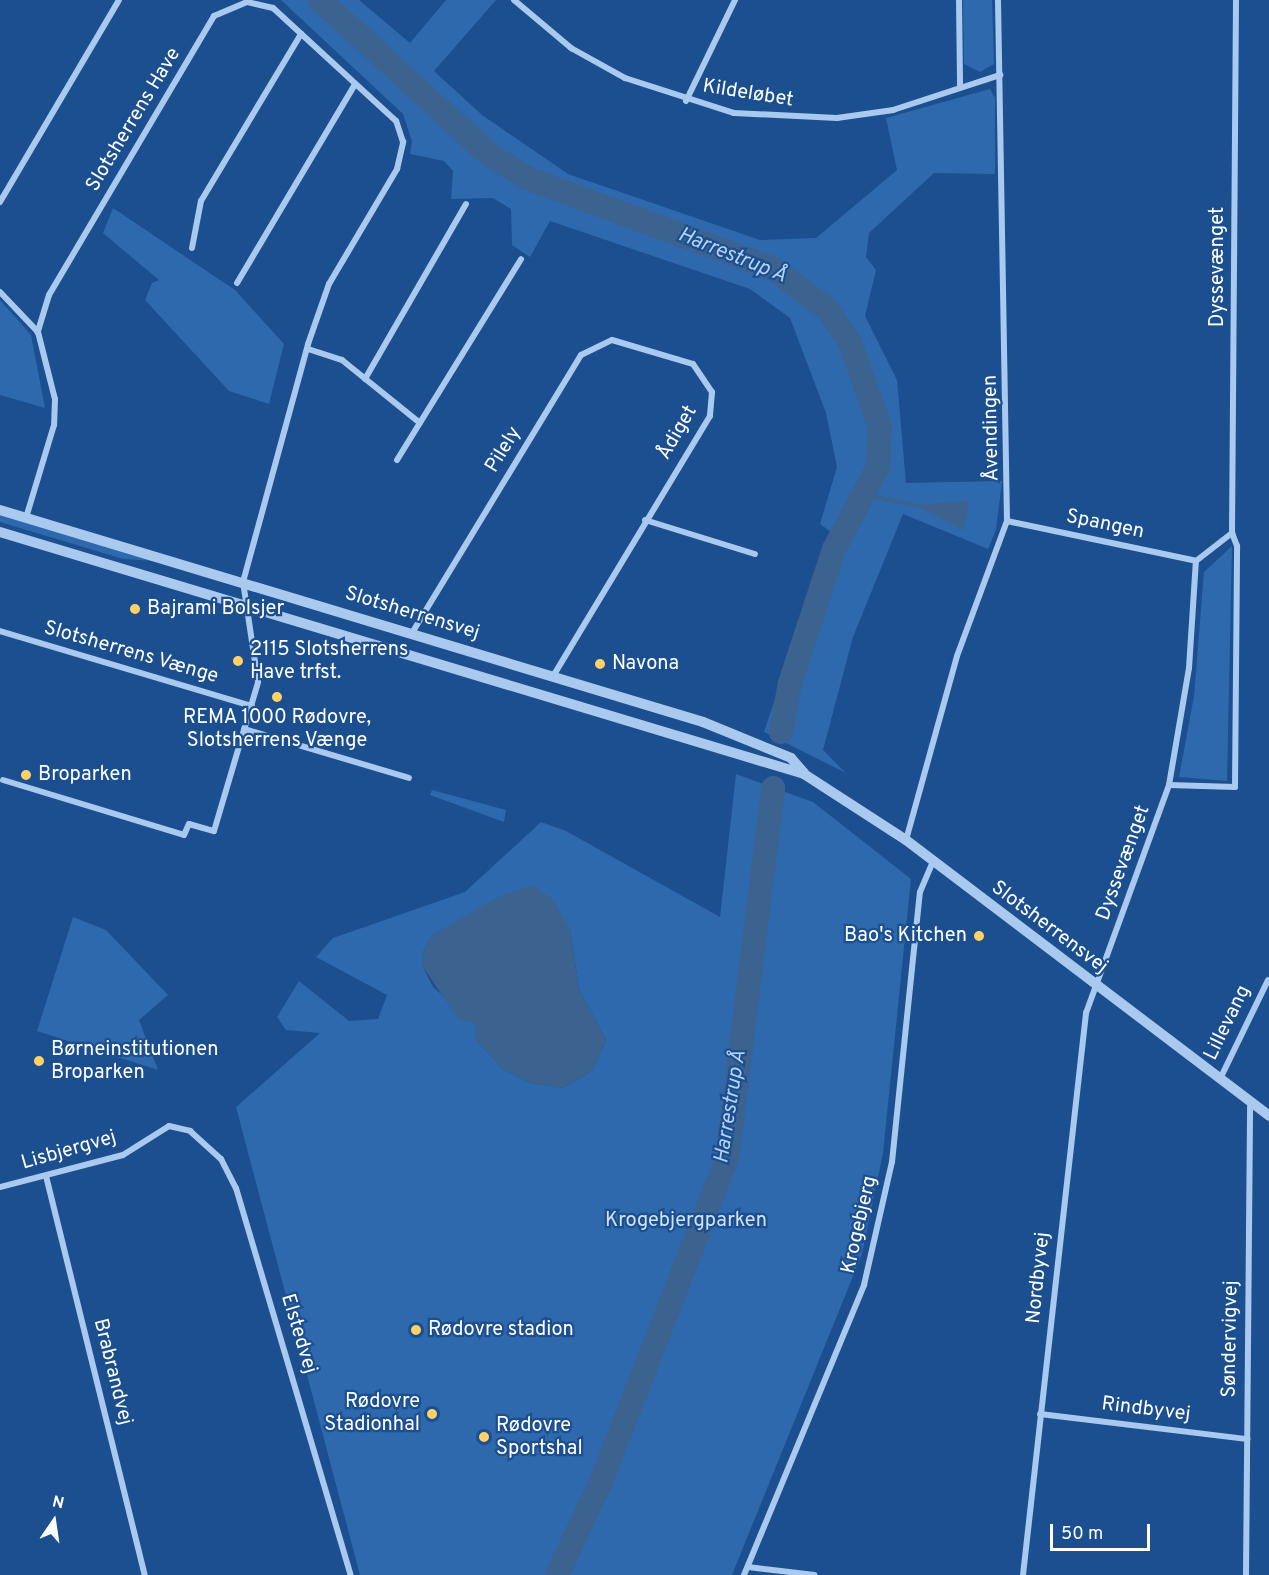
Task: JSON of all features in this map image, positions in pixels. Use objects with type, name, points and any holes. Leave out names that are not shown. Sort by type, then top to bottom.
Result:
[{"type":"street","points":[[0,202],[119,0]]},
{"type":"street","name":"Kildeløbet","points":[[514,0],[571,48],[626,78],[686,101],[786,119],[837,118],[894,110],[1000,75]]},
{"type":"street","points":[[686,101],[735,0]]},
{"type":"street","points":[[959,0],[960,87]]},
{"type":"street","name":"Åvendingen","points":[[906,840],[957,656],[1007,521],[998,0]]},
{"type":"street","name":"Dyssevænget","points":[[1169,785],[1234,787],[1237,546],[1232,533],[1236,0]]},
{"type":"street","name":"Slotsherrens Have","points":[[38,332],[49,294],[214,16],[229,5],[255,2],[273,8],[396,121],[401,157],[329,284],[308,349],[243,582]]},
{"type":"street","points":[[192,248],[201,201],[301,34]]},
{"type":"street","points":[[237,283],[355,84]]},
{"type":"street","points":[[365,379],[466,204]]},
{"type":"street","points":[[397,460],[521,259]]},
{"type":"street","points":[[0,292],[38,332],[55,399],[54,425],[26,518]]},
{"type":"street","name":"Pilely","points":[[412,633],[581,355],[612,340],[658,353]]},
{"type":"street","points":[[308,349],[342,360],[420,423]]},
{"type":"street","name":"Ådiget","points":[[554,675],[713,404],[702,371],[658,353]]},
{"type":"street","name":"Slotsherrensvej","points":[[0,510],[554,675],[703,722],[791,758],[804,774]]},
{"type":"street","points":[[645,520],[755,554]]},
{"type":"street","name":"Spangen","points":[[1007,521],[1196,561]]},
{"type":"street","name":"Slotsherrensvej","points":[[0,532],[804,774],[906,840],[1269,1116]]},
{"type":"street","points":[[1196,561],[1232,533]]},
{"type":"street","name":"Dyssevænget","points":[[1096,986],[1169,785],[1189,668],[1196,561]]},
{"type":"street","points":[[3,780],[184,835],[189,824],[214,831],[258,682],[243,582]]},
{"type":"street","name":"Slotsherrens Vænge","points":[[0,631],[252,706]]},
{"type":"street","points":[[244,729],[409,778]]},
{"type":"street","name":"Krogebjerg","points":[[744,1575],[864,1285],[892,1162],[920,892],[933,862]]},
{"type":"street","name":"Lillevang","points":[[1219,1080],[1268,980]]},
{"type":"street","name":"Nordbyvej","points":[[1023,1575],[1086,1013],[1096,986]]},
{"type":"street","name":"Søndervigvej","points":[[1246,1575],[1250,1103]]},
{"type":"street","name":"Lisbjergvej","points":[[0,1187],[123,1155],[161,1129],[177,1126]]},
{"type":"street","name":"Elstedvej","points":[[177,1126],[221,1159],[237,1188],[351,1575]]},
{"type":"street","name":"Brabrandvej","points":[[46,1176],[145,1575]]},
{"type":"street","name":"Rindbyvej","points":[[1040,1414],[1247,1439]]},
{"type":"street","points":[[748,1567],[815,1575]]},
{"type":"green space","points":[[281,0],[359,0],[410,43],[446,0],[496,0],[434,71],[482,115],[568,174],[760,240],[816,238],[897,170],[886,118],[990,89],[995,98],[995,174],[934,173],[869,233],[866,257],[876,270],[865,316],[897,380],[906,483],[1002,481],[996,530],[988,549],[903,514],[853,637],[823,750],[846,773],[764,732],[831,532],[820,524],[837,467],[826,413],[790,318],[750,289],[550,221],[530,257],[512,245],[511,209],[493,198],[451,199],[453,171],[444,161],[410,154],[412,141],[403,114]]},
{"type":"green space","points":[[963,0],[992,0],[994,64],[980,72],[964,64]]},
{"type":"green space","points":[[113,208],[235,290],[284,344],[269,404],[229,391],[145,300],[152,283],[159,280],[103,233]]},
{"type":"green space","points":[[0,300],[31,335],[45,408],[0,395]]},
{"type":"green space","points":[[0,514],[155,561],[123,559],[0,522]]},
{"type":"green space","points":[[1232,546],[1227,781],[1179,777],[1194,696],[1204,572]]},
{"type":"green space","name":"Krogebjergparken","points":[[736,774],[813,802],[911,879],[883,1153],[862,1254],[732,1575],[360,1575],[236,1107],[320,1033],[286,1030],[277,1017],[299,981],[349,1021],[378,1019],[387,995],[316,957],[333,938],[465,892],[541,822],[566,831],[720,917]],"holes":[[[455,924],[570,929],[579,989],[606,1040],[593,1070],[563,1088],[530,1083],[503,1069],[475,1038],[475,1023],[433,987],[423,967],[422,953],[434,934]]]},
{"type":"green space","points":[[432,790],[506,810],[504,822],[430,795]]},
{"type":"green space","points":[[73,917],[106,930],[168,995],[139,1020],[158,1070],[37,1031]]},
{"type":"shaded area","points":[[969,501],[964,530],[914,505]]},
{"type":"shaded area","points":[[532,885],[552,899],[570,929],[579,989],[606,1040],[593,1070],[563,1088],[530,1083],[503,1069],[475,1038],[475,1023],[459,1020],[423,967],[422,953],[434,934],[500,896]]},
{"type":"waterway","name":"Harrestrup Å","points":[[320,0],[491,156],[529,179],[774,269],[828,310],[850,343],[880,427],[878,467],[834,549],[790,683],[781,732]]},
{"type":"waterway","points":[[866,495],[914,505]]},
{"type":"waterway","name":"Harrestrup Å","points":[[557,1575],[600,1484],[727,1159],[773,788]]},
{"type":"place","name":"Bajrami Bolsjer","points":[[135,609]]},
{"type":"place","name":"2115 Slotsherrens Have trfst.","points":[[238,661]]},
{"type":"place","name":"Navona","points":[[600,664]]},
{"type":"place","name":"REMA 1000 Rødovre, Slotsherrens Vænge","points":[[277,697]]},
{"type":"place","name":"Broparken","points":[[26,775]]},
{"type":"place","name":"Bao's Kitchen","points":[[979,936]]},
{"type":"place","name":"Børneinstitutionen Broparken","points":[[39,1061]]},
{"type":"place","name":"Rødovre stadion","points":[[416,1330]]},
{"type":"place","name":"Rødovre Stadionhal","points":[[432,1414]]},
{"type":"place","name":"Rødovre Sportshal","points":[[484,1437]]}]
